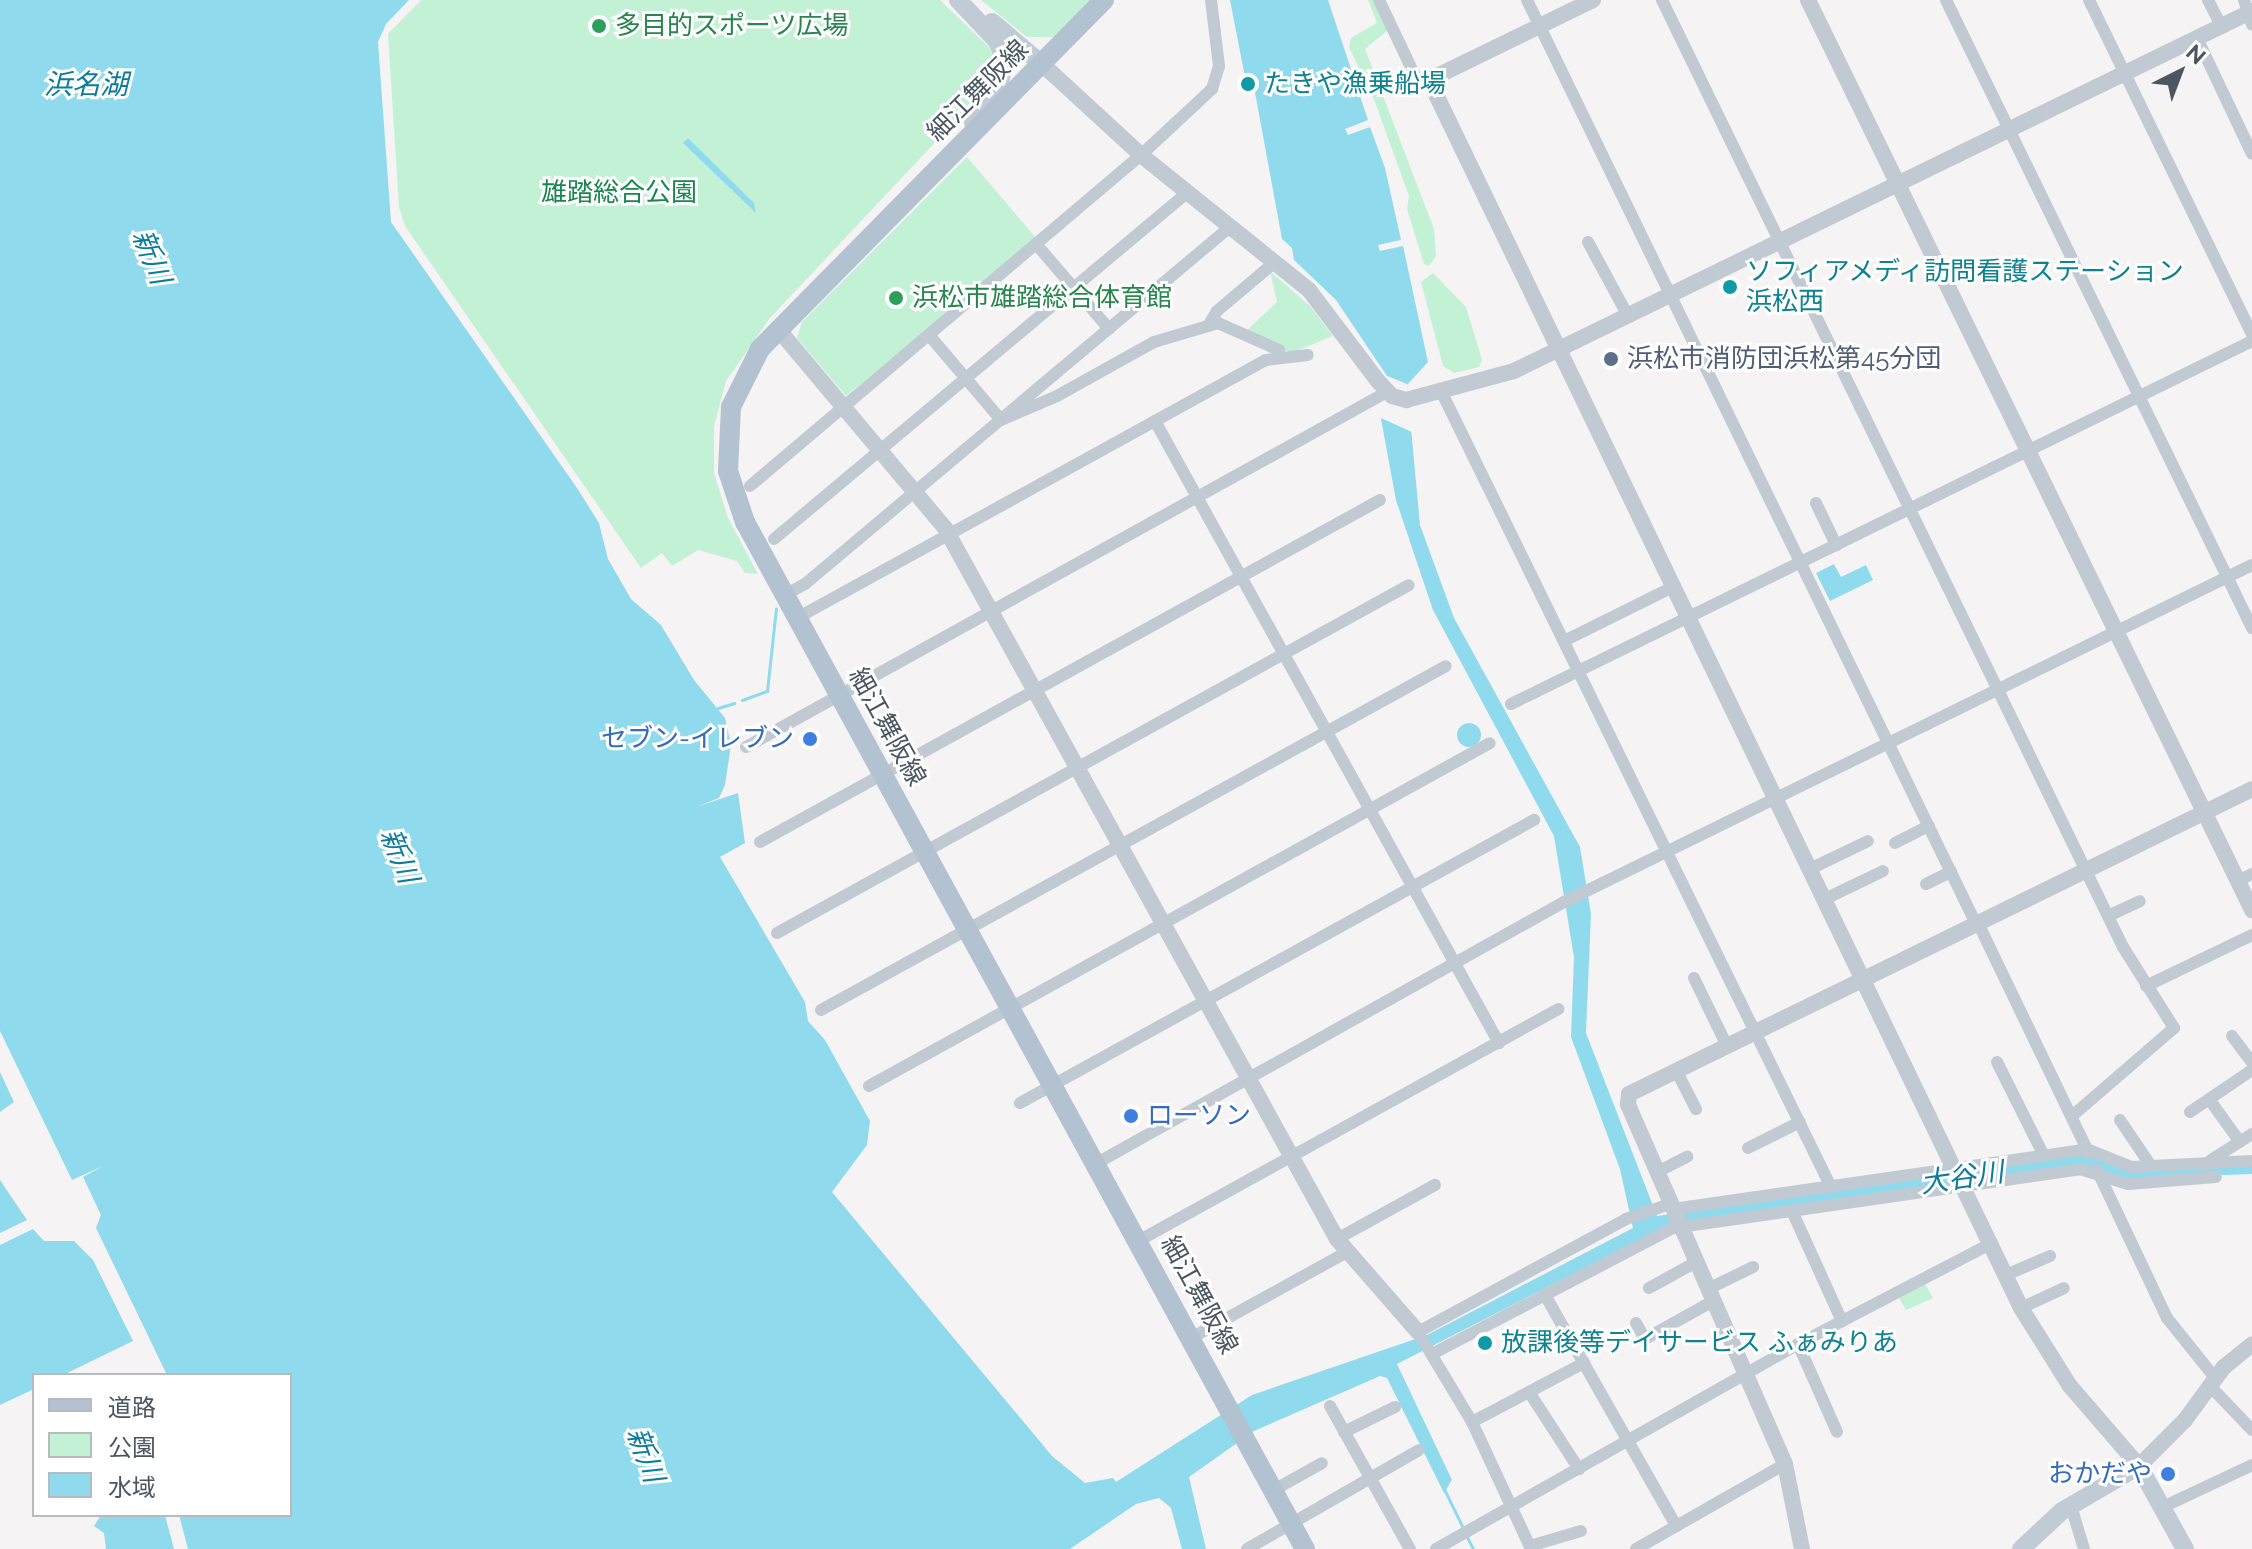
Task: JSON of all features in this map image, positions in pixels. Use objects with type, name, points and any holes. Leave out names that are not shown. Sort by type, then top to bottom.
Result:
[{"type":"main road","points":[[937,168],[998,91],[1005,70],[997,41],[958,0]]},
{"type":"main road","points":[[966,0],[1042,64]]},
{"type":"main road","name":"細江舞阪線","points":[[1104,0],[778,329],[738,386],[726,449],[736,503],[1193,1337],[1305,1549]]},
{"type":"main road","points":[[2021,1549],[2071,1506],[2139,1466],[2165,1506],[2185,1549]]},
{"type":"street","points":[[750,486],[1141,155],[1217,82],[1211,0]]},
{"type":"street","points":[[1379,0],[1418,82],[1429,80],[1593,0]]},
{"type":"street","points":[[1527,0],[2171,1325],[2252,1430]]},
{"type":"street","points":[[1662,0],[2108,916],[2146,986],[2174,1028],[2072,1116]]},
{"type":"street","points":[[1808,0],[2204,812],[2245,877],[2252,910]]},
{"type":"street","points":[[1946,0],[2252,628]]},
{"type":"street","points":[[2089,0],[2252,334]]},
{"type":"street","points":[[2208,0],[2221,26]]},
{"type":"street","points":[[1042,64],[1141,155],[1275,262],[1326,308],[1381,391],[1409,400],[1494,379],[1559,349],[2249,12]]},
{"type":"street","points":[[2197,38],[2252,154]]},
{"type":"street","points":[[1429,80],[1962,1177],[2021,1308],[2070,1386],[2139,1466],[2185,1420],[2213,1382],[2252,1344]]},
{"type":"street","points":[[774,539],[1188,192]]},
{"type":"street","points":[[785,595],[916,491],[1231,226]]},
{"type":"street","points":[[1588,242],[1628,316]]},
{"type":"street","points":[[1036,244],[1109,329]]},
{"type":"street","points":[[1208,326],[1217,311],[1275,262]]},
{"type":"street","points":[[1001,420],[1057,396],[1154,342],[1218,323],[1279,350]]},
{"type":"street","points":[[778,329],[916,491],[949,535],[1341,1246],[1419,1333],[1472,1422],[1530,1547],[1581,1531]]},
{"type":"street","points":[[929,335],[1001,420]]},
{"type":"street","points":[[1511,704],[2252,341]]},
{"type":"street","points":[[797,618],[1266,360],[1308,355]]},
{"type":"street","points":[[746,747],[1198,498],[1381,391]]},
{"type":"street","points":[[1442,393],[1831,1187]]},
{"type":"street","points":[[1155,421],[1499,1043]]},
{"type":"street","points":[[760,842],[1380,500]]},
{"type":"street","points":[[1816,503],[1836,545]]},
{"type":"street","points":[[1097,1163],[1591,888],[2252,565]]},
{"type":"street","points":[[777,933],[1409,585]]},
{"type":"street","points":[[1564,641],[1675,586]]},
{"type":"street","points":[[821,1010],[1446,666]]},
{"type":"street","points":[[869,1086],[1490,743]]},
{"type":"street","points":[[1802,1549],[1785,1464],[1698,1261],[1673,1214],[1627,1099],[1676,1070],[2252,789]]},
{"type":"street","points":[[1020,1103],[1534,820]]},
{"type":"street","points":[[1895,843],[1929,826]]},
{"type":"street","points":[[1812,868],[1868,841]]},
{"type":"street","points":[[1827,898],[1883,871]]},
{"type":"street","points":[[1926,884],[1951,872]]},
{"type":"street","points":[[2108,916],[2140,901]]},
{"type":"street","points":[[2146,986],[2252,935]]},
{"type":"street","points":[[1694,978],[1727,1046]]},
{"type":"street","points":[[1140,1240],[1559,1009]]},
{"type":"street","points":[[2232,1036],[2252,1063]]},
{"type":"street","points":[[1997,1062],[2044,1156]]},
{"type":"street","points":[[1676,1070],[1696,1109]]},
{"type":"street","points":[[2190,1112],[2252,1070]]},
{"type":"street","points":[[2209,1099],[2249,1164]]},
{"type":"street","points":[[2120,1120],[2151,1166]]},
{"type":"street","points":[[1748,1148],[1800,1122]]},
{"type":"street","points":[[2211,1160],[2252,1134]]},
{"type":"street","points":[[1419,1333],[1629,1218],[1792,1211],[1962,1177],[2044,1156],[2089,1152],[2126,1166],[2211,1160],[2249,1164]]},
{"type":"street","points":[[1657,1172],[1687,1157]]},
{"type":"street","points":[[1430,1352],[1545,1295],[1673,1214],[1831,1187],[1962,1177],[2080,1169],[2097,1170],[2128,1184],[2216,1177]]},
{"type":"street","points":[[1193,1337],[1435,1185]]},
{"type":"street","points":[[1792,1211],[1842,1321]]},
{"type":"street","points":[[1436,1549],[1798,1344],[1992,1243]]},
{"type":"street","points":[[2006,1275],[2050,1256]]},
{"type":"street","points":[[1649,1288],[1698,1261]]},
{"type":"street","points":[[1636,1323],[1645,1339],[1753,1267]]},
{"type":"street","points":[[2021,1308],[2064,1288]]},
{"type":"street","points":[[1545,1295],[1676,1526]]},
{"type":"street","points":[[1798,1344],[1837,1432]]},
{"type":"street","points":[[1472,1422],[1584,1363]]},
{"type":"street","points":[[1529,1392],[1579,1469]]},
{"type":"street","points":[[1330,1406],[1410,1549]]},
{"type":"street","points":[[1344,1432],[1395,1407]]},
{"type":"street","points":[[1247,1549],[1419,1450]]},
{"type":"street","points":[[1272,1491],[1322,1463]]},
{"type":"street","points":[[1636,1549],[1785,1464]]},
{"type":"street","points":[[2165,1506],[2252,1465]]},
{"type":"street","points":[[2071,1506],[2084,1549]]},
{"type":"green space","name":"雄踏総合公園","points":[[421,0],[940,0],[989,47],[995,63],[989,85],[770,318],[726,381],[714,426],[714,473],[728,518],[758,574],[745,573],[737,561],[698,550],[672,566],[662,553],[641,568],[405,226],[399,207],[388,34]]},
{"type":"green space","points":[[981,0],[1093,0],[1057,37],[1027,37]]},
{"type":"green space","points":[[1368,0],[1376,0],[1388,30],[1365,49],[1434,229],[1436,256],[1429,266],[1424,264],[1407,209],[1409,196],[1375,102],[1349,47],[1351,38],[1377,23]]},
{"type":"green space","name":"浜松市雄踏総合体育館","points":[[967,157],[1037,239],[846,396],[797,338],[802,322]]},
{"type":"green space","points":[[1270,271],[1310,306],[1333,336],[1291,353],[1245,332],[1277,302]]},
{"type":"green space","points":[[1433,273],[1466,307],[1482,360],[1479,367],[1454,373],[1443,366],[1421,282]]},
{"type":"green space","points":[[1925,1284],[1933,1298],[1906,1310],[1899,1298]]},
{"type":"water","points":[[0,0],[409,0],[386,24],[378,42],[391,222],[577,488],[599,523],[608,559],[631,599],[661,625],[694,680],[725,718],[731,745],[725,785],[719,798],[696,807],[738,793],[745,843],[720,857],[805,1002],[808,1021],[825,1040],[870,1121],[867,1145],[832,1192],[1052,1456],[1085,1483],[1113,1478],[1116,1482],[1252,1395],[1427,1335],[1633,1228],[1620,1169],[1571,1037],[1574,957],[1554,836],[1433,610],[1396,500],[1381,419],[1387,376],[1336,300],[1294,260],[1292,248],[1282,239],[1254,87],[1245,77],[1230,0],[1328,0],[1368,120],[1345,129],[1348,135],[1370,127],[1385,168],[1401,240],[1378,245],[1380,251],[1403,246],[1428,362],[1407,385],[1420,525],[1454,618],[1580,847],[1591,914],[1586,1033],[1657,1216],[2085,1154],[2119,1168],[2252,1165],[2252,1174],[2122,1179],[2082,1165],[1671,1224],[1397,1364],[1452,1480],[1444,1493],[1387,1378],[1380,1376],[1254,1431],[1189,1477],[1206,1549],[1182,1549],[1171,1508],[1159,1498],[1136,1504],[1070,1549],[188,1549],[180,1517],[292,1517],[292,1373],[166,1373],[96,1228],[101,1215],[83,1177],[103,1166],[72,1180],[0,1031]]},
{"type":"water","points":[[688,138],[754,203],[756,213],[683,143]]},
{"type":"water","points":[[1834,564],[1841,577],[1866,565],[1873,580],[1830,601],[1816,573]]},
{"type":"water","points":[[1469,723],[1477,727],[1481,735],[1477,743],[1469,747],[1461,743],[1457,735],[1461,727]]},
{"type":"water","points":[[0,1072],[14,1102],[0,1112]]},
{"type":"water","points":[[0,1180],[27,1220],[0,1233]]},
{"type":"water","points":[[33,1229],[44,1241],[74,1241],[93,1260],[133,1341],[67,1373],[32,1373],[32,1390],[0,1405],[0,1245]]},
{"type":"water","points":[[100,1517],[166,1517],[174,1549],[106,1549],[104,1533],[94,1526]]},
{"type":"pier","points":[[1375,359],[1385,375],[1407,384],[1414,433],[1381,418],[1383,378]]},
{"type":"waterway","points":[[742,700],[767,691],[776,608]]},
{"type":"waterway","points":[[718,708],[734,703]]},
{"type":"waterway","points":[[1444,1489],[1463,1528]]},
{"type":"waterway","points":[[1467,1537],[1473,1549]]},
{"type":"place","name":"多目的スポーツ広場","points":[[599,26]]},
{"type":"place","name":"たきや漁乗船場","points":[[1248,84]]},
{"type":"place","name":"ソフィアメディ訪問看護ステーション 浜松西","points":[[1730,287]]},
{"type":"place","name":"浜松市雄踏総合体育館","points":[[896,298]]},
{"type":"place","name":"浜松市消防団浜松第45分団","points":[[1611,359]]},
{"type":"place","name":"セブン-イレブン","points":[[810,739]]},
{"type":"place","name":"ローソン","points":[[1131,1116]]},
{"type":"place","name":"放課後等デイサービス ふぁみりあ","points":[[1485,1343]]},
{"type":"place","name":"おかだや","points":[[2168,1474]]},
{"type":"water label","name":"浜名湖","points":[[86,85]]},
{"type":"water label","name":"新川","points":[[151,257]]},
{"type":"water label","name":"新川","points":[[399,856]]},
{"type":"water label","name":"大谷川","points":[[1962,1178]]},
{"type":"water label","name":"新川","points":[[645,1455]]}]
